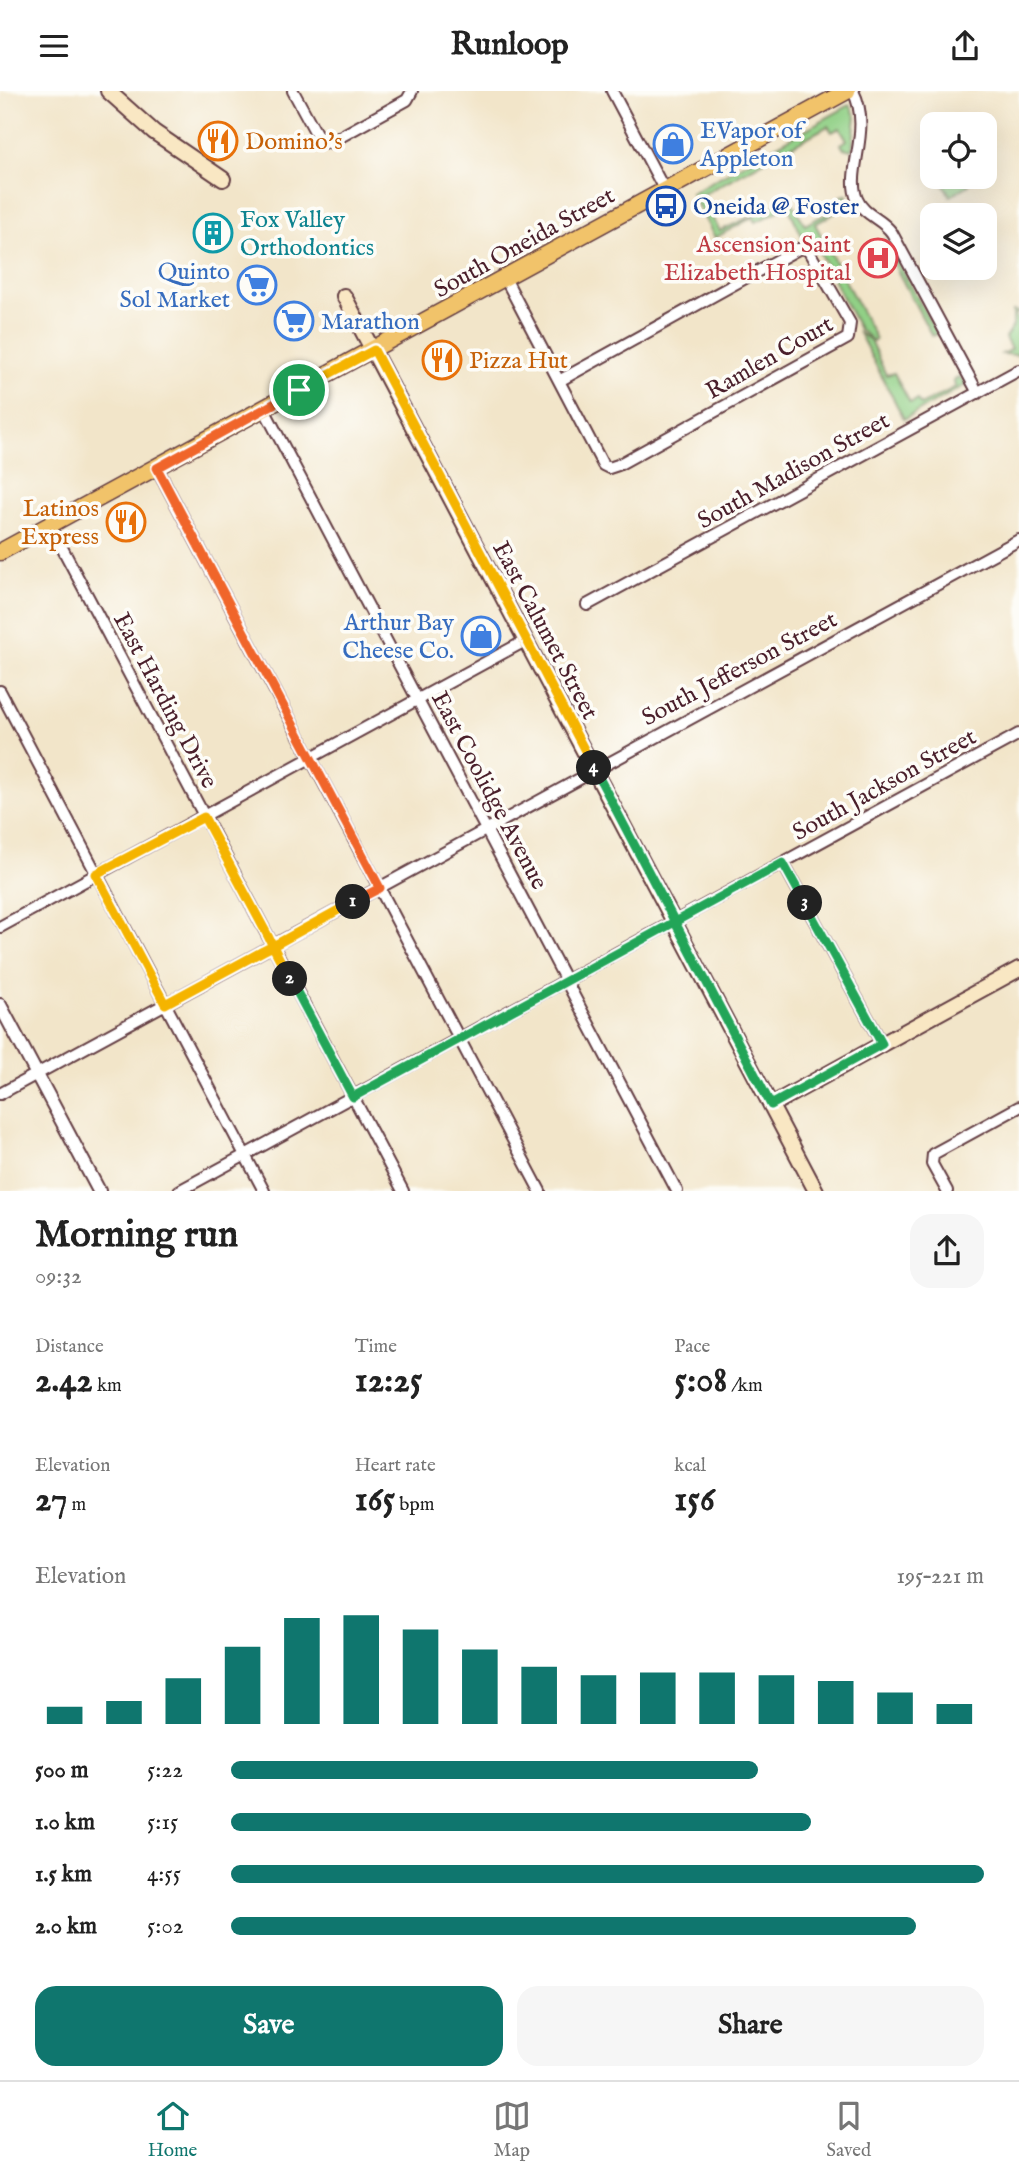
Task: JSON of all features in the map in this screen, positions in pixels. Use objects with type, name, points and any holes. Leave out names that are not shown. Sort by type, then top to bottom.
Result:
[{"type":"main road","points":[[108,91],[154,132],[223,179]]},
{"type":"main road","name":"South Oneida Street","points":[[0,552],[847,91]]},
{"type":"main road","name":"East Calumet Street","points":[[344,296],[816,1191]]},
{"type":"main road","points":[[771,1105],[1019,969]]},
{"type":"street","points":[[293,91],[318,137],[329,143],[407,100],[412,91]]},
{"type":"street","points":[[612,91],[665,191]]},
{"type":"street","points":[[853,91],[862,116],[857,198],[869,216],[892,233],[978,393]]},
{"type":"street","name":"Ramlen Court","points":[[505,278],[600,461],[612,468],[846,340],[851,327],[813,254],[801,248],[559,381]]},
{"type":"street","name":"South Madison Street","points":[[587,605],[1019,370]]},
{"type":"street","name":"East Coolidge Avenue","points":[[264,409],[677,1191]]},
{"type":"street","points":[[157,468],[540,1191]]},
{"type":"street","name":"East Harding Drive","points":[[50,525],[403,1191]]},
{"type":"street","name":"South Jefferson Street","points":[[0,1094],[1019,540]]},
{"type":"street","points":[[0,927],[525,641]]},
{"type":"street","points":[[0,691],[264,1191]]},
{"type":"street","name":"South Jackson Street","points":[[178,1191],[1019,734]]},
{"type":"street","points":[[783,863],[882,1044]]},
{"type":"street","points":[[0,1005],[99,1191]]},
{"type":"street","points":[[947,1191],[932,1164],[933,1154],[1019,1107]]},
{"type":"green space","points":[[850,105],[856,117],[852,150],[843,148],[841,144],[847,140],[840,128],[832,132],[828,126],[700,196],[720,231],[790,198],[805,225],[845,204],[841,196],[847,195],[846,207],[815,224],[876,339],[873,341],[859,329],[817,248],[804,240],[788,206],[756,222],[753,217],[715,238],[691,193]]},
{"type":"green space","points":[[946,189],[962,189],[950,196]]},
{"type":"green space","points":[[883,239],[888,243],[937,334],[932,336],[890,257],[879,248]]},
{"type":"green space","points":[[1013,311],[1019,312],[1015,315],[1019,324],[1019,355],[1002,354],[1011,349],[1005,338],[1013,326]]},
{"type":"green space","points":[[859,333],[870,340],[886,375],[894,373],[910,403],[917,400],[921,405],[956,387],[953,381],[959,377],[967,384],[904,419]]},
{"type":"place","name":"Domino's","points":[[218,141]]},
{"type":"place","name":"EVapor of Appleton","points":[[673,144]]},
{"type":"place","name":"Oneida @ Foster","points":[[666,206]]},
{"type":"place","name":"Fox Valley Orthodontics","points":[[213,233]]},
{"type":"place","name":"Ascension Saint Elizabeth Hospital","points":[[878,258]]},
{"type":"place","name":"Quinto Sol Market","points":[[257,285]]},
{"type":"place","name":"Marathon","points":[[294,321]]},
{"type":"place","name":"Pizza Hut","points":[[442,360]]},
{"type":"place","name":"Latinos Express","points":[[126,522]]},
{"type":"place","name":"Arthur Bay Cheese Co.","points":[[481,636]]},
{"type":"route","points":[[299,390],[157,468],[380,888],[273,946],[165,1004],[96,874],[204,817],[268,936],[273,946],[278,956],[353,1097],[577,976],[674,922],[783,863],[882,1044],[771,1105],[674,922],[595,770],[525,641],[374,350],[299,390]]}]
